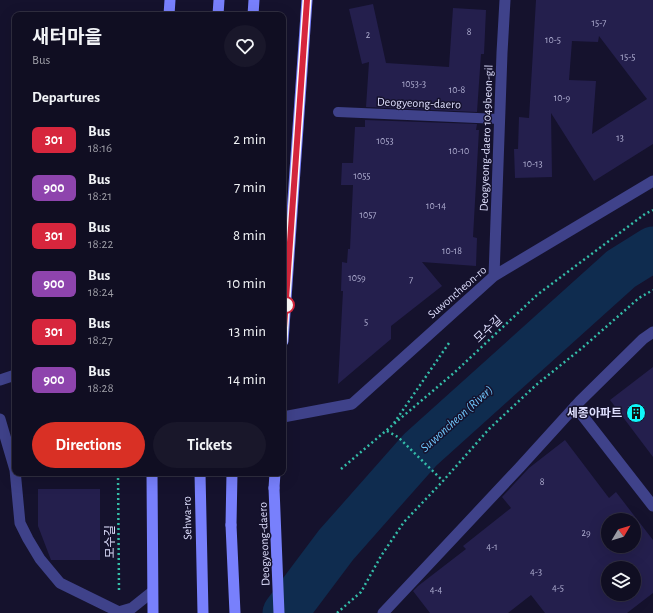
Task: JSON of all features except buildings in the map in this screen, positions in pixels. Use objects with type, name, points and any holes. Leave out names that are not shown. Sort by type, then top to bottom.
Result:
[{"type":"main road","points":[[169,12],[170,0]]},
{"type":"main road","points":[[218,12],[219,0]]},
{"type":"main road","points":[[253,12],[254,0]]},
{"type":"main road","points":[[286,298],[307,0]]},
{"type":"main road","points":[[152,476],[153,613]]},
{"type":"main road","name":"Sehwa-ro","points":[[200,476],[202,612]]},
{"type":"main road","points":[[232,476],[231,525],[235,613]]},
{"type":"main road","name":"Deogyeong-daero","points":[[275,476],[279,613]]},
{"type":"main road","points":[[233,566],[240,613]]},
{"type":"street","name":"Deogyeong-daero 1049beon-gil","points":[[494,276],[505,0]]},
{"type":"street","name":"Suwoncheon-ro","points":[[286,416],[352,404],[494,276],[653,181]]},
{"type":"street","points":[[383,613],[575,406],[643,339],[653,332]]},
{"type":"street","points":[[0,380],[12,376]]},
{"type":"street","points":[[575,406],[653,506]]},
{"type":"street","points":[[0,419],[12,460]]},
{"type":"street","points":[[16,476],[20,523],[40,559],[60,583],[118,613],[132,608],[152,592]]},
{"type":"lane","name":"Deogyeong-daero","points":[[338,112],[500,119]]},
{"type":"path","name":"모수길","points":[[341,469],[456,372],[536,295],[645,214],[653,210]]},
{"type":"path","points":[[337,613],[361,592],[381,556],[404,522],[489,429],[536,384],[582,348],[639,298],[653,290]]},
{"type":"path","points":[[391,427],[450,341]]},
{"type":"path","points":[[387,430],[398,437],[443,481]]},
{"type":"path","name":"모수길","points":[[118,476],[118,613]]},
{"type":"waterway","name":"Suwoncheon (River)","points":[[285,613],[336,545],[420,450],[621,269],[653,249]]},
{"type":"bus line","name":"301","points":[[286,299],[307,0]]},
{"type":"place","name":"세종아파트","points":[[636,413]]}]
